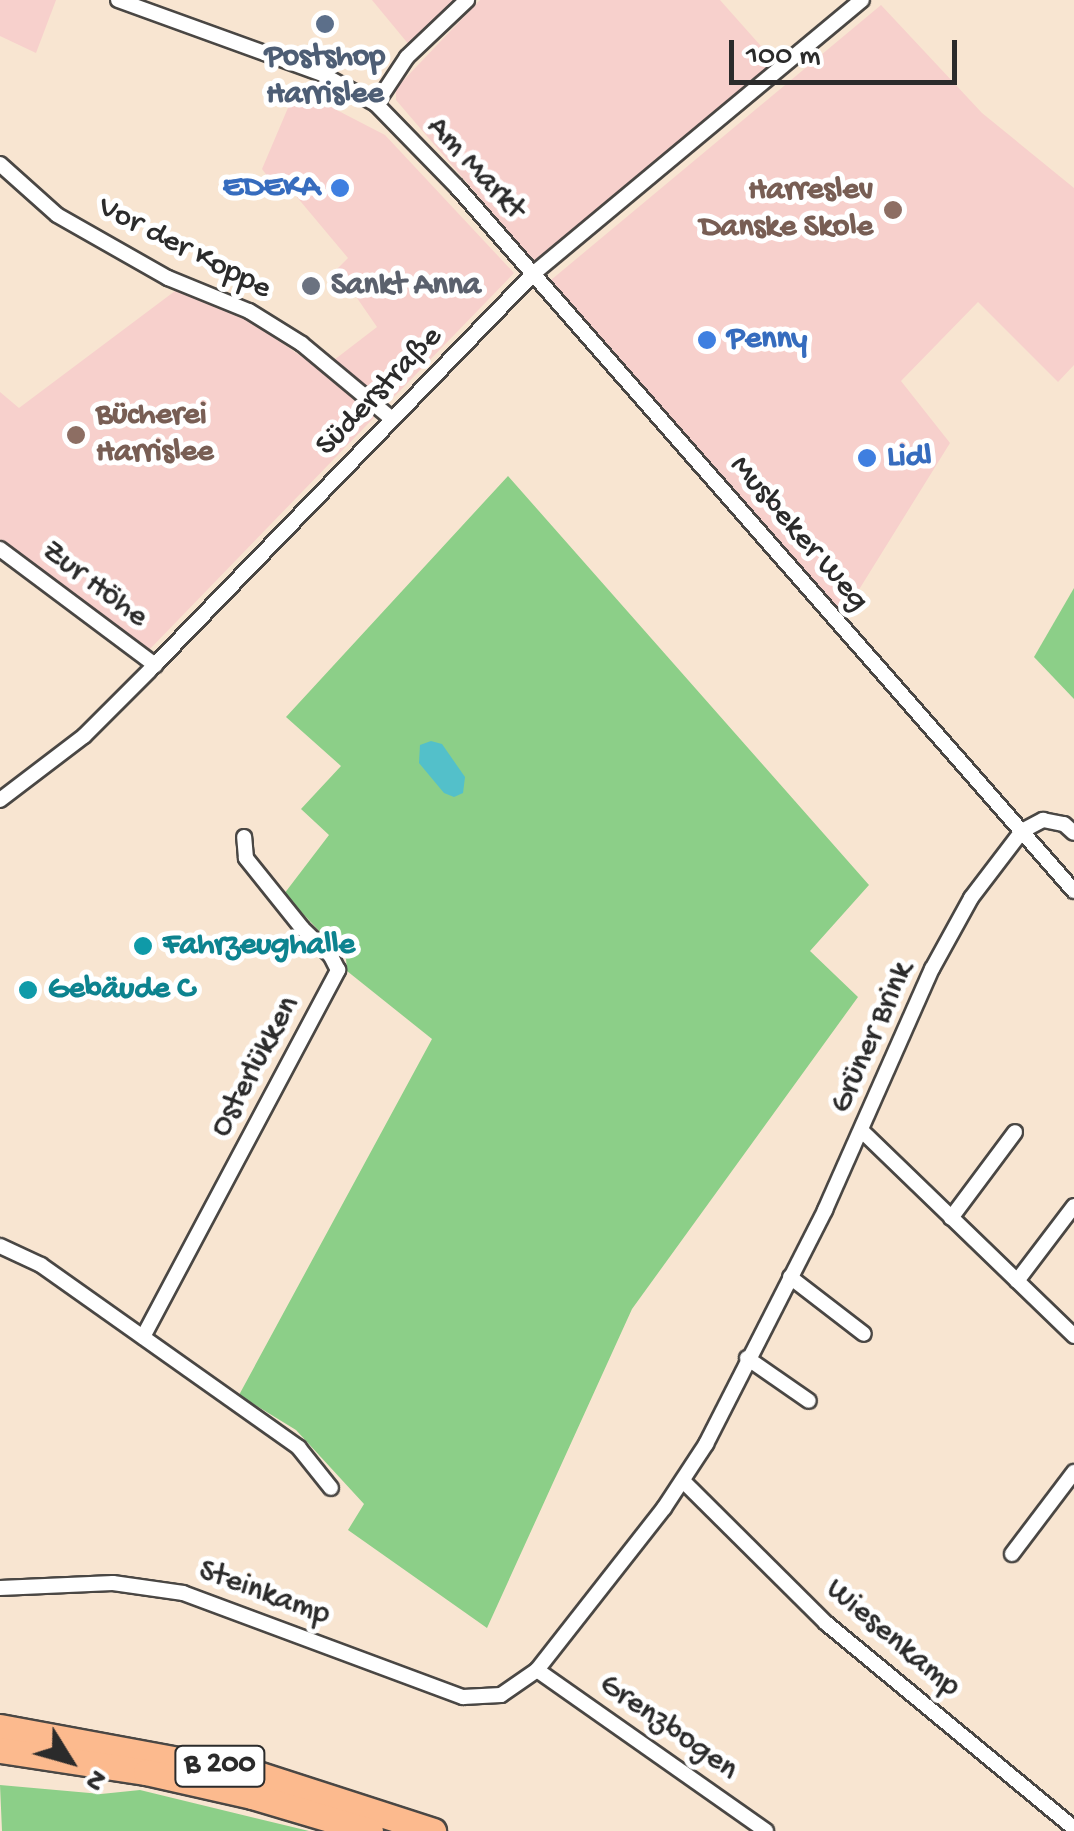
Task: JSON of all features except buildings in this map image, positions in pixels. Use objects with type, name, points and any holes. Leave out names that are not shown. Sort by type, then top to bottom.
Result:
[{"type":"highway","name":"B 200","points":[[1,1744],[252,1796],[370,1831]]},
{"type":"highway","name":"B 200","points":[[1,1744],[260,1775],[433,1831]]},
{"type":"street","name":"Am Markt","points":[[118,0],[322,74],[376,104],[533,274]]},
{"type":"street","points":[[376,104],[407,57],[467,0]]},
{"type":"street","name":"Süderstraße","points":[[0,800],[84,736],[156,665],[533,274],[862,0]]},
{"type":"street","name":"Vor der Koppe","points":[[0,164],[57,215],[168,278],[250,311],[302,344],[392,419]]},
{"type":"street","name":"Musbeker Weg","points":[[533,274],[1074,891]]},
{"type":"street","name":"Zur Höhe","points":[[0,549],[156,665]]},
{"type":"street","points":[[1022,831],[1043,820],[1064,824],[1074,833]]},
{"type":"street","name":"Grüner Brink","points":[[501,1695],[538,1670],[684,1482],[862,1131],[940,955],[971,898],[1022,831]]},
{"type":"street","name":"Osterlükken","points":[[143,1337],[338,970],[332,956],[302,928],[246,858],[244,837]]},
{"type":"street","points":[[862,1131],[1074,1336]]},
{"type":"street","points":[[951,1218],[1015,1132]]},
{"type":"street","points":[[1018,1282],[1074,1206]]},
{"type":"street","points":[[0,1246],[41,1265],[299,1448],[331,1488]]},
{"type":"street","points":[[790,1277],[864,1334]]},
{"type":"street","points":[[748,1358],[809,1401]]},
{"type":"street","points":[[1012,1554],[1074,1472]]},
{"type":"street","name":"Wiesenkamp","points":[[684,1482],[826,1622],[1063,1826]]},
{"type":"street","name":"Steinkamp","points":[[0,1588],[114,1583],[164,1589],[463,1697],[501,1695]]},
{"type":"street","name":"Grenzbogen","points":[[538,1670],[766,1831]]},
{"type":"shaded area","points":[[0,0],[56,0],[36,53],[0,36]]},
{"type":"shaded area","points":[[372,0],[455,0],[410,46]]},
{"type":"shaded area","points":[[480,0],[720,0],[775,62],[534,261],[396,100],[396,88]]},
{"type":"shaded area","points":[[881,5],[982,113],[1074,188],[1074,365],[1058,382],[978,302],[901,381],[950,443],[842,617],[551,280]]},
{"type":"shaded area","points":[[296,89],[385,135],[514,273],[149,650],[0,539],[0,392],[19,408],[179,288],[253,323],[321,370],[377,327],[337,269],[348,258],[291,190],[271,181],[262,169]]},
{"type":"green space","points":[[508,476],[869,885],[810,951],[858,997],[632,1309],[487,1628],[348,1530],[364,1504],[296,1430],[239,1395],[432,1039],[347,971],[346,959],[284,894],[329,835],[301,809],[341,766],[286,717]]},
{"type":"green space","points":[[1074,588],[1074,699],[1034,657]]},
{"type":"green space","points":[[0,1785],[101,1794],[140,1790],[309,1831],[2,1831]]},
{"type":"water","points":[[431,741],[442,744],[465,777],[463,793],[454,797],[444,793],[419,763],[420,745]]},
{"type":"place","name":"Postshop Harrislee","points":[[325,24]]},
{"type":"place","name":"EDEKA","points":[[340,188]]},
{"type":"place","name":"Harreslev Danske Skole","points":[[893,210]]},
{"type":"place","name":"Sankt Anna","points":[[311,286]]},
{"type":"place","name":"Penny","points":[[707,340]]},
{"type":"place","name":"Bücherei Harrislee","points":[[76,435]]},
{"type":"place","name":"Lidl","points":[[867,458]]},
{"type":"place","name":"Fahrzeughalle","points":[[143,946]]},
{"type":"place","name":"Gebäude C","points":[[28,990]]}]
